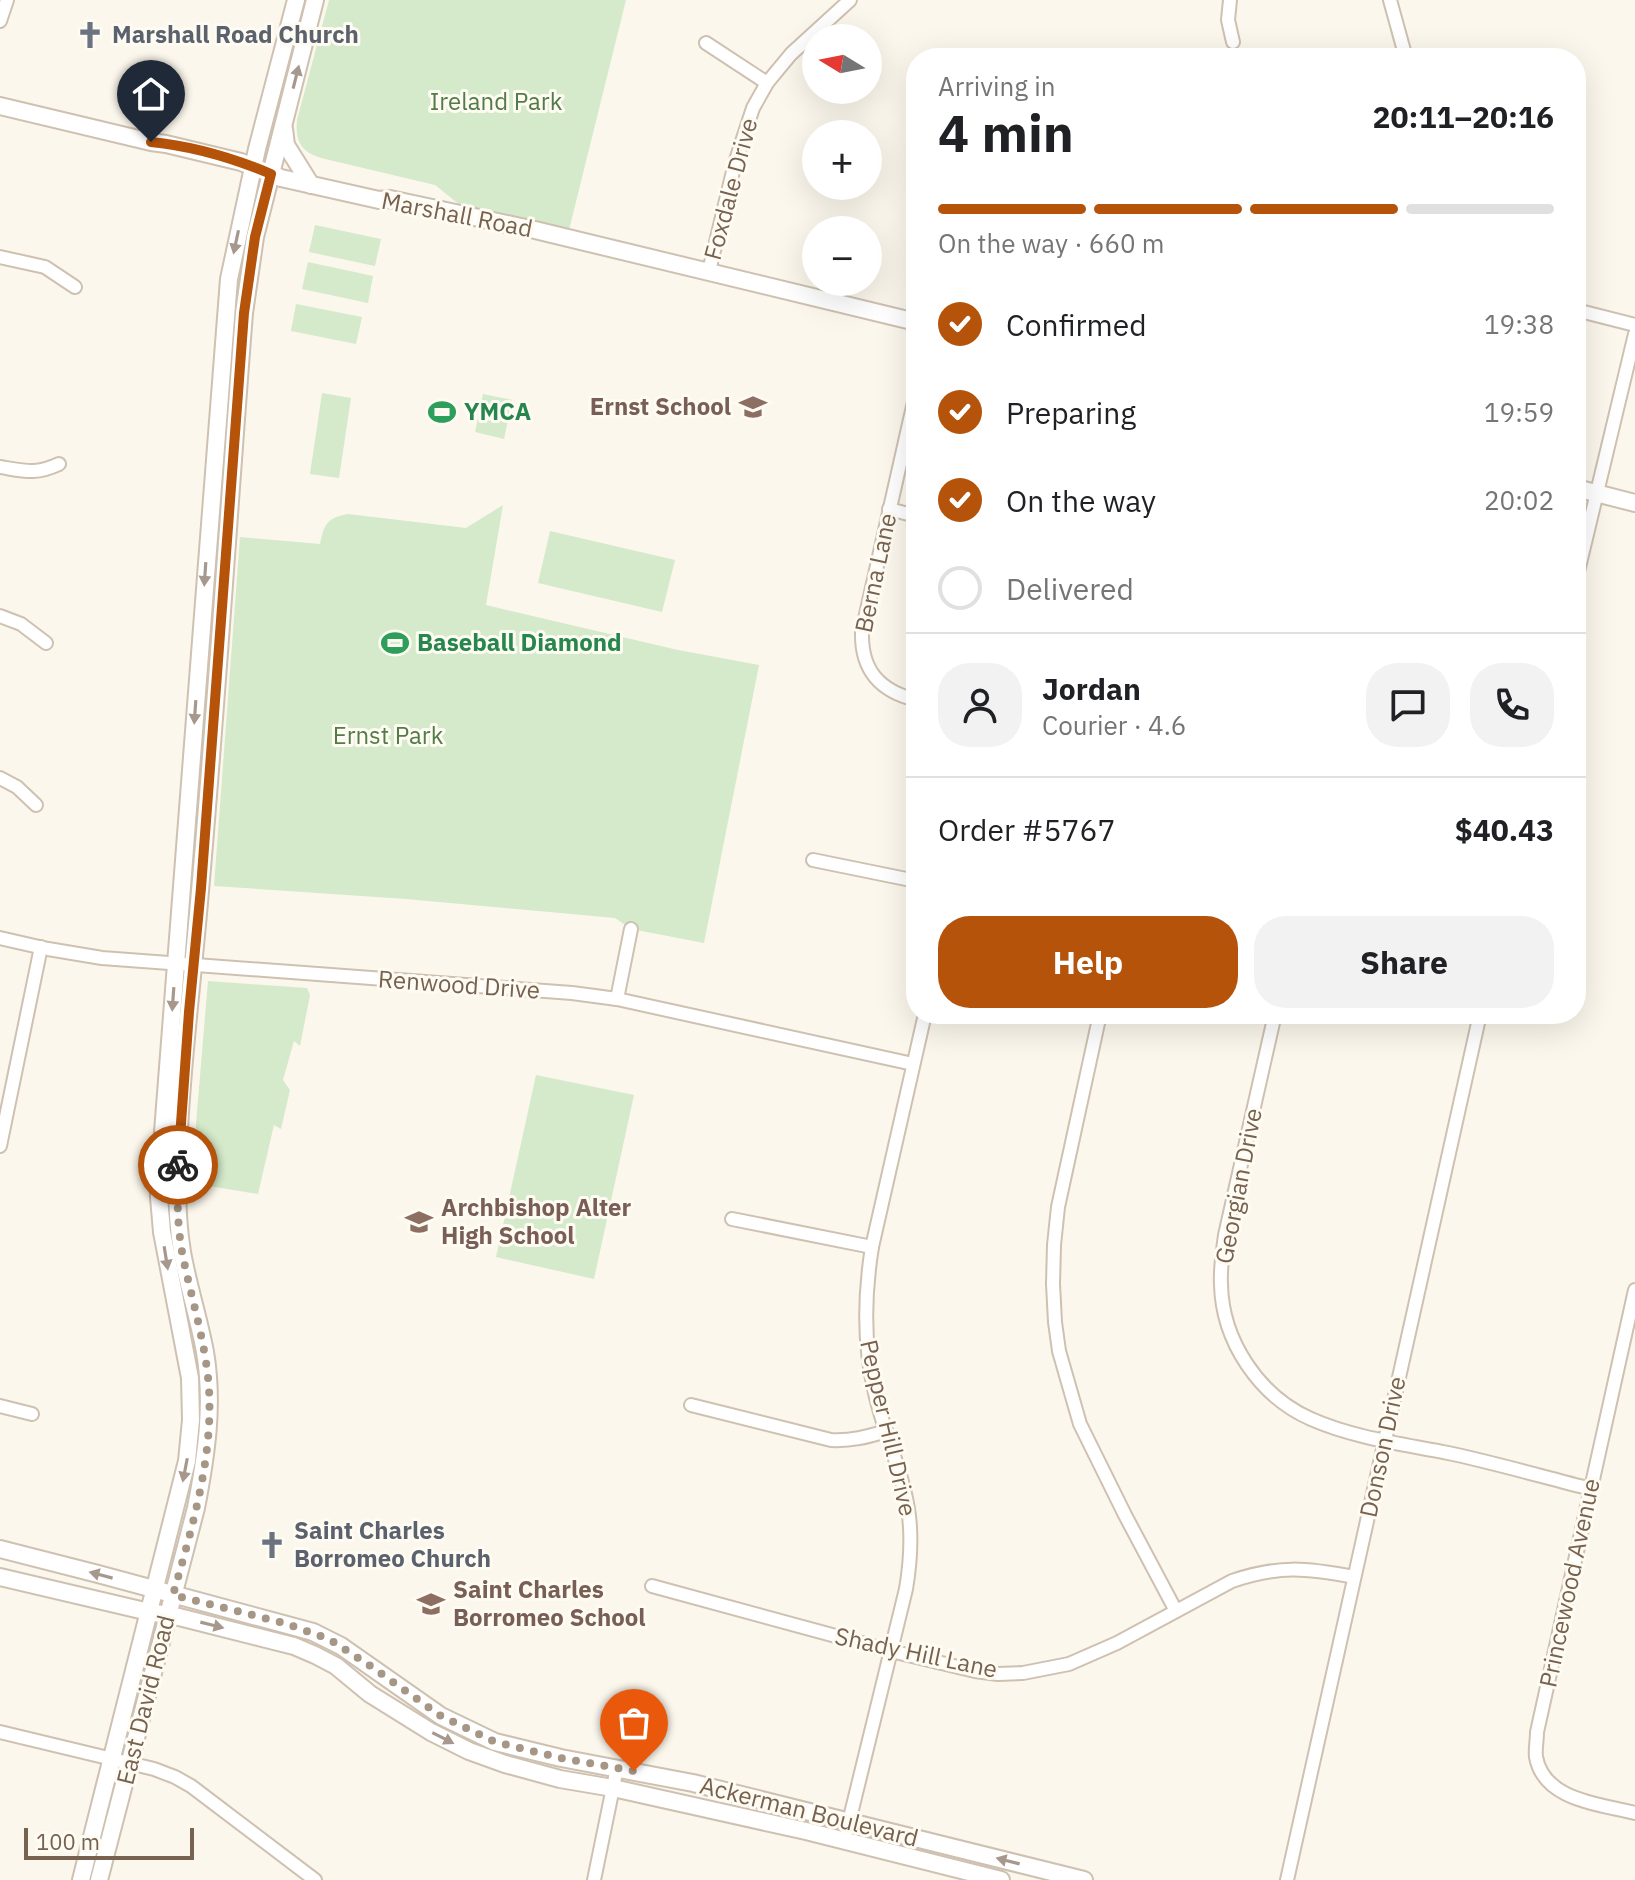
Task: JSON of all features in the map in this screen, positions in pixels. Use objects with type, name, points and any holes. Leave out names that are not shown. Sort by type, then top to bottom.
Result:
[{"type":"street","points":[[0,21],[7,0]]},
{"type":"street","name":"East David Road","points":[[81,1880],[187,1461],[191,1420],[187,1360],[168,1269],[159,1197],[176,963],[229,279],[253,166],[296,0]]},
{"type":"street","name":"East David Road","points":[[99,1880],[206,1460],[209,1388],[205,1352],[182,1254],[178,1153],[244,313],[255,237],[315,0]]},
{"type":"street","name":"Foxdale Drive","points":[[709,271],[753,108],[767,83],[791,54],[850,0]]},
{"type":"street","points":[[1230,0],[1228,20],[1233,42]]},
{"type":"street","points":[[1390,0],[1403,48]]},
{"type":"street","points":[[706,43],[767,83]]},
{"type":"street","name":"Marshall Road","points":[[0,106],[211,154],[281,178],[535,230],[906,320]]},
{"type":"street","points":[[284,124],[286,145],[311,185]]},
{"type":"street","points":[[0,257],[45,267],[75,287]]},
{"type":"street","points":[[1586,313],[1635,325]]},
{"type":"street","points":[[1586,534],[1635,334]]},
{"type":"street","name":"Berna Lane","points":[[906,436],[862,632],[865,660],[875,679],[906,698]]},
{"type":"street","points":[[0,467],[42,472],[59,464]]},
{"type":"street","points":[[1586,491],[1635,503]]},
{"type":"street","points":[[889,509],[906,513]]},
{"type":"street","points":[[0,616],[21,624],[46,643]]},
{"type":"street","points":[[201,634],[220,636]]},
{"type":"street","points":[[0,778],[17,787],[36,805]]},
{"type":"street","points":[[813,860],[906,879]]},
{"type":"street","points":[[617,999],[631,929]]},
{"type":"street","name":"Renwood Drive","points":[[0,938],[102,958],[572,993],[617,999],[913,1064]]},
{"type":"street","points":[[0,1146],[41,947]]},
{"type":"street","name":"Pepper Hill Drive","points":[[844,1841],[906,1589],[911,1541],[907,1503],[875,1395],[866,1337],[867,1281],[923,1024]]},
{"type":"street","points":[[1098,1024],[1058,1207],[1054,1245],[1055,1322],[1059,1351],[1080,1424],[1176,1611]]},
{"type":"street","name":"Georgian Drive","points":[[1273,1024],[1225,1235],[1220,1285],[1224,1312],[1248,1368],[1278,1399],[1312,1420],[1338,1429],[1591,1489]]},
{"type":"street","name":"Donson Drive","points":[[1287,1880],[1478,1024]]},
{"type":"street","points":[[732,1219],[872,1247]]},
{"type":"street","name":"Princewood Avenue","points":[[1635,1290],[1537,1732],[1536,1753],[1542,1773],[1558,1790],[1569,1796],[1635,1813]]},
{"type":"street","points":[[691,1405],[831,1440],[845,1441],[886,1431]]},
{"type":"street","points":[[0,1406],[32,1414]]},
{"type":"street","name":"Ackerman Boulevard","points":[[0,1549],[284,1623],[329,1639],[441,1716],[495,1742],[693,1783],[1084,1880]]},
{"type":"street","name":"Shady Hill Lane","points":[[652,1586],[891,1651],[987,1672],[1023,1673],[1047,1670],[1097,1653],[1232,1581],[1252,1574],[1315,1569],[1354,1577]]},
{"type":"street","name":"Ackerman Boulevard","points":[[0,1577],[169,1614],[294,1646],[336,1666],[370,1694],[431,1732],[505,1764],[1001,1880]]},
{"type":"street","points":[[0,1732],[164,1773],[191,1786],[315,1880]]},
{"type":"street","points":[[594,1880],[617,1768]]},
{"type":"green space","name":"Ireland Park","points":[[329,0],[626,0],[567,238],[475,217],[435,185],[321,158],[304,149],[298,140],[297,120]]},
{"type":"green space","points":[[315,225],[381,239],[375,266],[309,252]]},
{"type":"green space","points":[[308,262],[373,276],[368,303],[302,289]]},
{"type":"green space","points":[[296,304],[362,317],[356,344],[291,331]]},
{"type":"green space","points":[[322,393],[351,398],[339,478],[310,474]]},
{"type":"green space","points":[[483,394],[512,400],[504,439],[475,432]]},
{"type":"green space","name":"Ernst Park","points":[[503,505],[486,605],[678,650],[759,665],[704,943],[631,929],[615,918],[214,886],[240,537],[320,544],[328,523],[348,514],[466,528]]},
{"type":"green space","points":[[550,531],[675,560],[662,612],[538,583]]},
{"type":"green space","points":[[208,981],[307,988],[310,995],[300,1046],[294,1041],[283,1080],[290,1090],[281,1129],[274,1125],[258,1194],[191,1183]]},
{"type":"green space","points":[[536,1075],[634,1095],[594,1279],[496,1257]]},
{"type":"way so far","points":[[178,1165],[179,1231],[205,1352],[209,1421],[206,1460],[173,1595],[284,1623],[329,1639],[441,1716],[495,1742],[634,1771]]},
{"type":"place","name":"Marshall Road Church","points":[[90,35]]},
{"type":"place","name":"Ernst School","points":[[753,407]]},
{"type":"place","name":"YMCA","points":[[442,412]]},
{"type":"place","name":"Baseball Diamond","points":[[395,643]]},
{"type":"place","name":"Archbishop Alter High School","points":[[419,1222]]},
{"type":"place","name":"Saint Charles Borromeo Church","points":[[272,1545]]},
{"type":"place","name":"Saint Charles Borromeo School","points":[[431,1604]]},
{"type":"route","points":[[151,142],[241,162],[271,174],[255,237],[244,313],[178,1165]]}]
